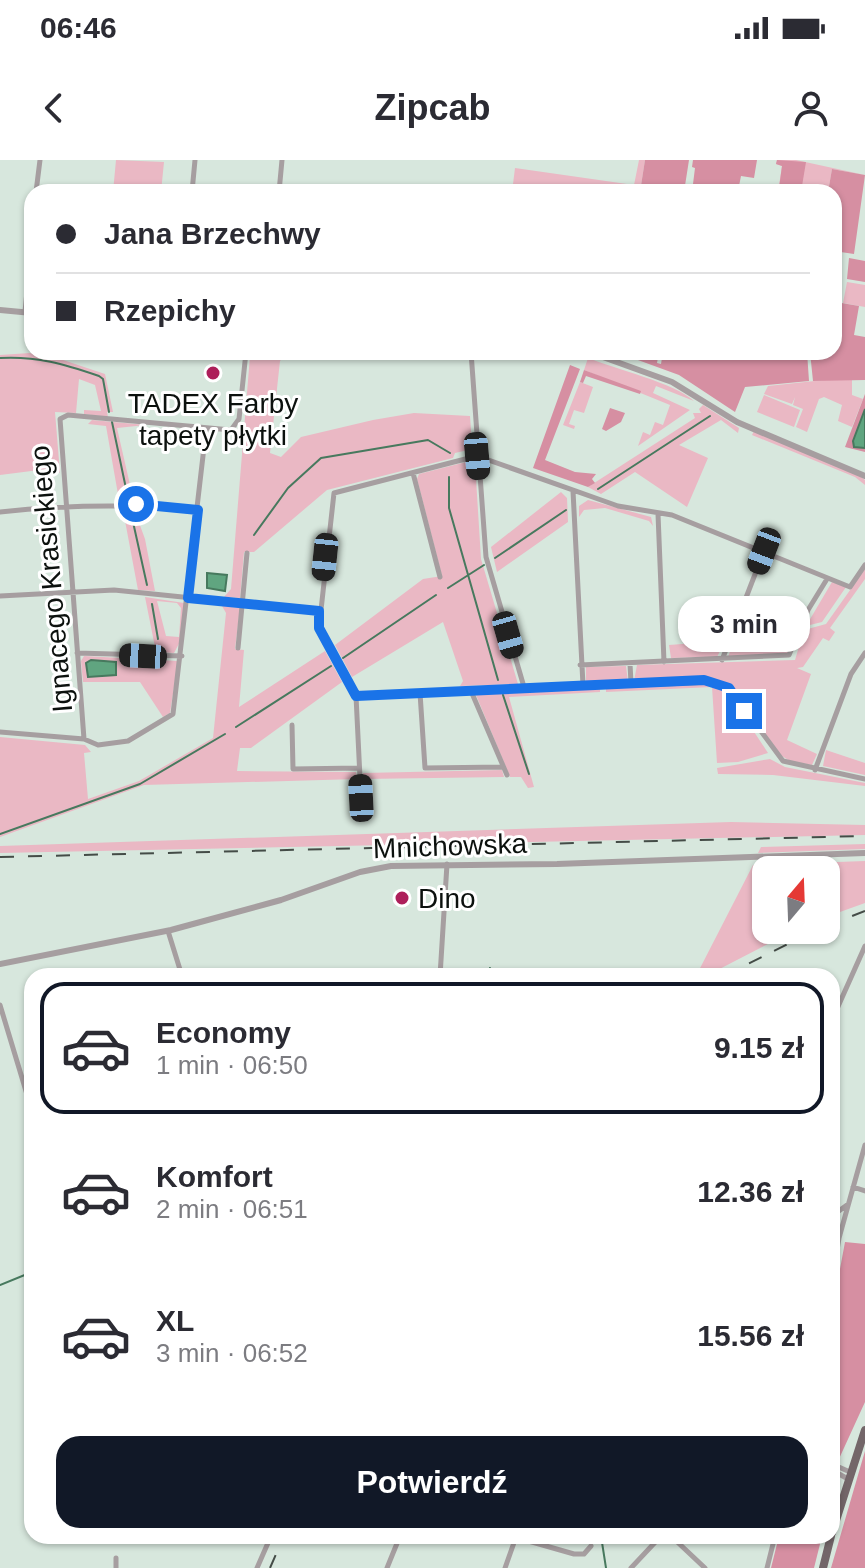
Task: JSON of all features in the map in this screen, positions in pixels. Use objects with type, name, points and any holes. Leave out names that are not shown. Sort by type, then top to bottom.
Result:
[{"type":"main road","points":[[840,1507],[865,1430]]},
{"type":"main road","points":[[823,1568],[829,1544]]},
{"type":"street","points":[[37,184],[40,160]]},
{"type":"street","points":[[193,184],[195,160]]},
{"type":"street","points":[[280,184],[282,160]]},
{"type":"street","points":[[0,310],[24,313]]},
{"type":"street","points":[[0,732],[84,739],[98,745],[128,741],[170,717],[176,706],[206,430],[226,431],[237,425],[245,360]]},
{"type":"street","points":[[471,360],[486,557],[524,687]]},
{"type":"street","points":[[611,360],[672,382],[737,422],[865,476]]},
{"type":"street","name":"Ignacego Krasickiego","points":[[84,739],[59,424],[62,417],[82,416],[206,430]]},
{"type":"street","points":[[361,798],[356,696],[319,628],[331,496],[477,456],[573,491],[672,515],[850,587],[865,565]]},
{"type":"street","points":[[413,473],[440,577]]},
{"type":"street","points":[[573,491],[583,685]]},
{"type":"street","points":[[0,512],[136,504],[198,510]]},
{"type":"street","points":[[658,514],[664,662]]},
{"type":"street","points":[[722,660],[764,551]]},
{"type":"street","points":[[238,648],[247,553]]},
{"type":"street","points":[[580,665],[789,655],[808,610],[827,579]]},
{"type":"street","points":[[0,596],[114,590],[319,611]]},
{"type":"street","points":[[77,653],[182,656]]},
{"type":"street","points":[[815,770],[851,674],[865,653]]},
{"type":"street","points":[[630,664],[631,683]]},
{"type":"street","points":[[356,696],[524,687],[716,682],[729,688],[775,755],[790,764],[865,779]]},
{"type":"street","points":[[471,691],[507,775]]},
{"type":"street","points":[[420,693],[425,768],[503,767]]},
{"type":"street","points":[[292,725],[293,769],[359,768]]},
{"type":"street","name":"Mnichowska","points":[[0,964],[168,931],[281,900],[360,872],[391,866],[557,864],[865,853]]},
{"type":"street","points":[[440,968],[447,864]]},
{"type":"street","points":[[168,931],[180,968]]},
{"type":"street","points":[[840,998],[865,946]]},
{"type":"street","points":[[0,1005],[24,1084]]},
{"type":"street","points":[[840,1242],[865,1145]]},
{"type":"street","points":[[853,1187],[865,1191]]},
{"type":"street","points":[[840,1210],[848,1204]]},
{"type":"street","points":[[840,1471],[849,1476]]},
{"type":"street","points":[[257,1568],[268,1544]]},
{"type":"street","points":[[387,1568],[397,1544]]},
{"type":"street","points":[[505,1568],[512,1544]]},
{"type":"street","points":[[541,1544],[574,1554],[584,1554],[591,1546]]},
{"type":"street","points":[[631,1568],[654,1544]]},
{"type":"street","points":[[680,1544],[705,1568]]},
{"type":"street","points":[[767,1568],[773,1544]]},
{"type":"street","points":[[116,1558],[116,1568]]},
{"type":"shaded area","points":[[116,160],[164,162],[162,184],[114,184]]},
{"type":"shaded area","points":[[639,160],[645,160],[641,184],[634,184]]},
{"type":"shaded area","points":[[645,160],[689,160],[685,184],[641,184]]},
{"type":"shaded area","points":[[693,160],[757,160],[754,178],[741,176],[739,184],[693,184],[695,168],[692,167]]},
{"type":"shaded area","points":[[777,160],[796,160],[865,175],[832,169],[829,184],[779,184],[782,166],[776,164]]},
{"type":"shaded area","points":[[777,160],[806,162],[802,184],[780,184],[782,166],[776,164]]},
{"type":"shaded area","points":[[515,168],[627,184],[513,184]]},
{"type":"shaded area","points":[[832,169],[865,175],[854,254],[842,252],[842,184],[829,184]]},
{"type":"shaded area","points":[[849,258],[865,261],[865,282],[847,279]]},
{"type":"shaded area","points":[[847,282],[865,285],[865,307],[843,303]]},
{"type":"shaded area","points":[[842,303],[859,306],[854,335],[865,337],[865,380],[813,381],[811,360],[842,360]]},
{"type":"shaded area","points":[[24,353],[24,360],[63,360],[105,374],[113,412],[107,412],[108,417],[84,414],[84,410],[101,411],[95,385],[79,379],[76,413],[55,412],[60,473],[55,468],[0,475],[0,355]]},
{"type":"shaded area","points":[[250,360],[281,360],[270,453],[281,457],[301,437],[373,420],[414,413],[470,416],[472,445],[468,450],[455,453],[453,458],[327,490],[254,552],[244,552],[240,598],[224,597],[231,589]]},
{"type":"shaded area","points":[[587,360],[594,360],[673,388],[694,401],[656,386],[653,393],[690,410],[638,446],[643,432],[650,435],[655,422],[663,425],[670,405],[584,370]]},
{"type":"shaded area","points":[[638,360],[658,360],[661,364],[662,360],[808,360],[809,381],[745,387],[735,412],[679,375]]},
{"type":"shaded area","points":[[570,365],[580,369],[545,460],[575,472],[596,474],[592,479],[595,483],[588,487],[533,468]]},
{"type":"shaded area","points":[[584,370],[641,391],[640,394],[586,376],[583,383],[580,382]]},
{"type":"shaded area","points":[[852,377],[852,395],[863,399],[852,427],[838,421],[842,405],[824,397],[819,399],[807,432],[796,427],[803,409],[793,405],[795,397],[792,404],[764,394],[768,386]]},
{"type":"shaded area","points":[[580,382],[593,387],[584,413],[574,410],[569,424],[575,426],[574,429],[563,425]]},
{"type":"shaded area","points":[[865,394],[865,452],[845,447]]},
{"type":"shaded area","points":[[764,395],[800,410],[794,427],[757,412]]},
{"type":"shaded area","points":[[703,405],[739,428],[738,433],[721,420],[679,445],[708,458],[687,507],[635,472],[601,494],[588,487],[695,418],[693,413],[701,413],[699,409]]},
{"type":"shaded area","points":[[610,408],[625,413],[621,422],[606,431],[602,429]]},
{"type":"shaded area","points":[[865,409],[865,448],[854,447],[853,441]]},
{"type":"shaded area","points":[[92,420],[146,425],[117,428],[133,498],[119,500],[106,426],[88,424]]},
{"type":"shaded area","points":[[754,431],[859,475],[865,480],[865,485],[855,477],[752,435]]},
{"type":"shaded area","points":[[470,461],[475,463],[481,559],[518,684],[460,686],[463,681],[443,622],[352,677],[335,645],[423,579],[442,576],[417,479],[419,474]]},
{"type":"shaded area","points":[[561,492],[567,498],[568,522],[497,572],[491,547]]},
{"type":"shaded area","points":[[588,500],[651,517],[653,526],[649,521],[605,508],[584,510],[579,517],[579,506]]},
{"type":"shaded area","points":[[134,509],[145,539],[155,591],[138,590],[123,510]]},
{"type":"shaded area","points":[[865,569],[865,579],[830,628],[835,632],[829,641],[823,638],[803,667],[797,668],[811,674],[787,740],[817,754],[812,765],[790,761],[777,753],[730,685],[703,677],[634,681],[637,665],[795,660],[804,630],[826,624]]},
{"type":"shaded area","points":[[207,573],[227,575],[225,591],[207,588]]},
{"type":"shaded area","points":[[832,582],[846,587],[822,622],[806,626]]},
{"type":"shaded area","points":[[145,597],[184,603],[182,638],[174,653],[156,652]],"holes":[[[157,601],[177,603],[181,608],[179,637],[166,636]]]},
{"type":"shaded area","points":[[222,606],[240,608],[235,649],[244,650],[239,707],[325,651],[342,682],[251,748],[240,748],[237,771],[356,772],[357,779],[144,785],[0,837],[0,737],[85,745],[91,752],[84,753],[88,799],[139,781],[213,738],[226,613]]},
{"type":"shaded area","points":[[738,630],[790,648],[788,654],[728,657]]},
{"type":"shaded area","points":[[695,643],[720,651],[717,657],[671,658],[669,645]]},
{"type":"shaded area","points":[[84,656],[178,661],[170,713],[163,717],[140,682],[83,682],[81,661]]},
{"type":"shaded area","points":[[91,660],[116,662],[116,675],[88,677],[86,663]]},
{"type":"shaded area","points":[[626,666],[628,682],[586,683],[586,667]]},
{"type":"shaded area","points":[[715,684],[728,692],[768,753],[738,762],[717,763],[712,687],[606,692],[606,687]]},
{"type":"shaded area","points":[[600,687],[600,692],[509,697],[534,787],[528,788],[521,777],[510,777],[476,695]]},
{"type":"shaded area","points":[[826,750],[865,763],[865,775],[823,766]]},
{"type":"shaded area","points":[[770,759],[785,767],[865,783],[865,786],[773,775],[718,774],[717,768]]},
{"type":"shaded area","points":[[502,770],[504,777],[363,779],[363,773]]},
{"type":"shaded area","points":[[731,822],[865,825],[865,835],[0,853],[0,846]]},
{"type":"shaded area","points":[[865,844],[865,849],[758,853],[761,847]]},
{"type":"shaded area","points":[[865,861],[865,903],[840,912],[840,862]]},
{"type":"shaded area","points":[[752,867],[752,944],[768,944],[721,968],[700,968]]},
{"type":"shaded area","points":[[845,1242],[865,1244],[865,1402],[840,1457],[840,1269]]},
{"type":"shaded area","points":[[865,1451],[865,1568],[831,1568]]},
{"type":"shaded area","points":[[777,1544],[820,1544],[814,1568],[771,1568]]},
{"type":"waterway","points":[[0,358],[24,358]]},
{"type":"waterway","points":[[38,360],[99,376],[103,379],[109,412]]},
{"type":"waterway","points":[[598,489],[710,416]]},
{"type":"waterway","points":[[112,422],[128,498]]},
{"type":"waterway","points":[[254,535],[288,488],[321,458],[428,440],[450,453]]},
{"type":"waterway","points":[[449,477],[449,508],[498,680]]},
{"type":"waterway","points":[[495,558],[566,510]]},
{"type":"waterway","points":[[131,513],[147,585]]},
{"type":"waterway","points":[[448,588],[484,565]]},
{"type":"waterway","points":[[343,658],[436,595]]},
{"type":"waterway","points":[[152,604],[158,639]]},
{"type":"waterway","points":[[236,727],[331,666]]},
{"type":"waterway","points":[[503,695],[529,774]]},
{"type":"waterway","points":[[0,834],[140,784],[225,734]]},
{"type":"waterway","points":[[0,1285],[24,1275]]},
{"type":"waterway","points":[[602,1544],[606,1568]]},
{"type":"railway","points":[[0,857],[865,836]]},
{"type":"railway","points":[[840,921],[865,911]]},
{"type":"railway","points":[[740,968],[788,944]]},
{"type":"railway","points":[[270,1568],[280,1544]]},
{"type":"place","name":"TADEX Farby tapety płytki","points":[[213,373]]},
{"type":"place","name":"Dino","points":[[402,898]]},
{"type":"route","points":[[136,504],[198,510],[188,598],[319,611],[319,628],[356,696],[704,680],[729,688],[744,711]]}]
